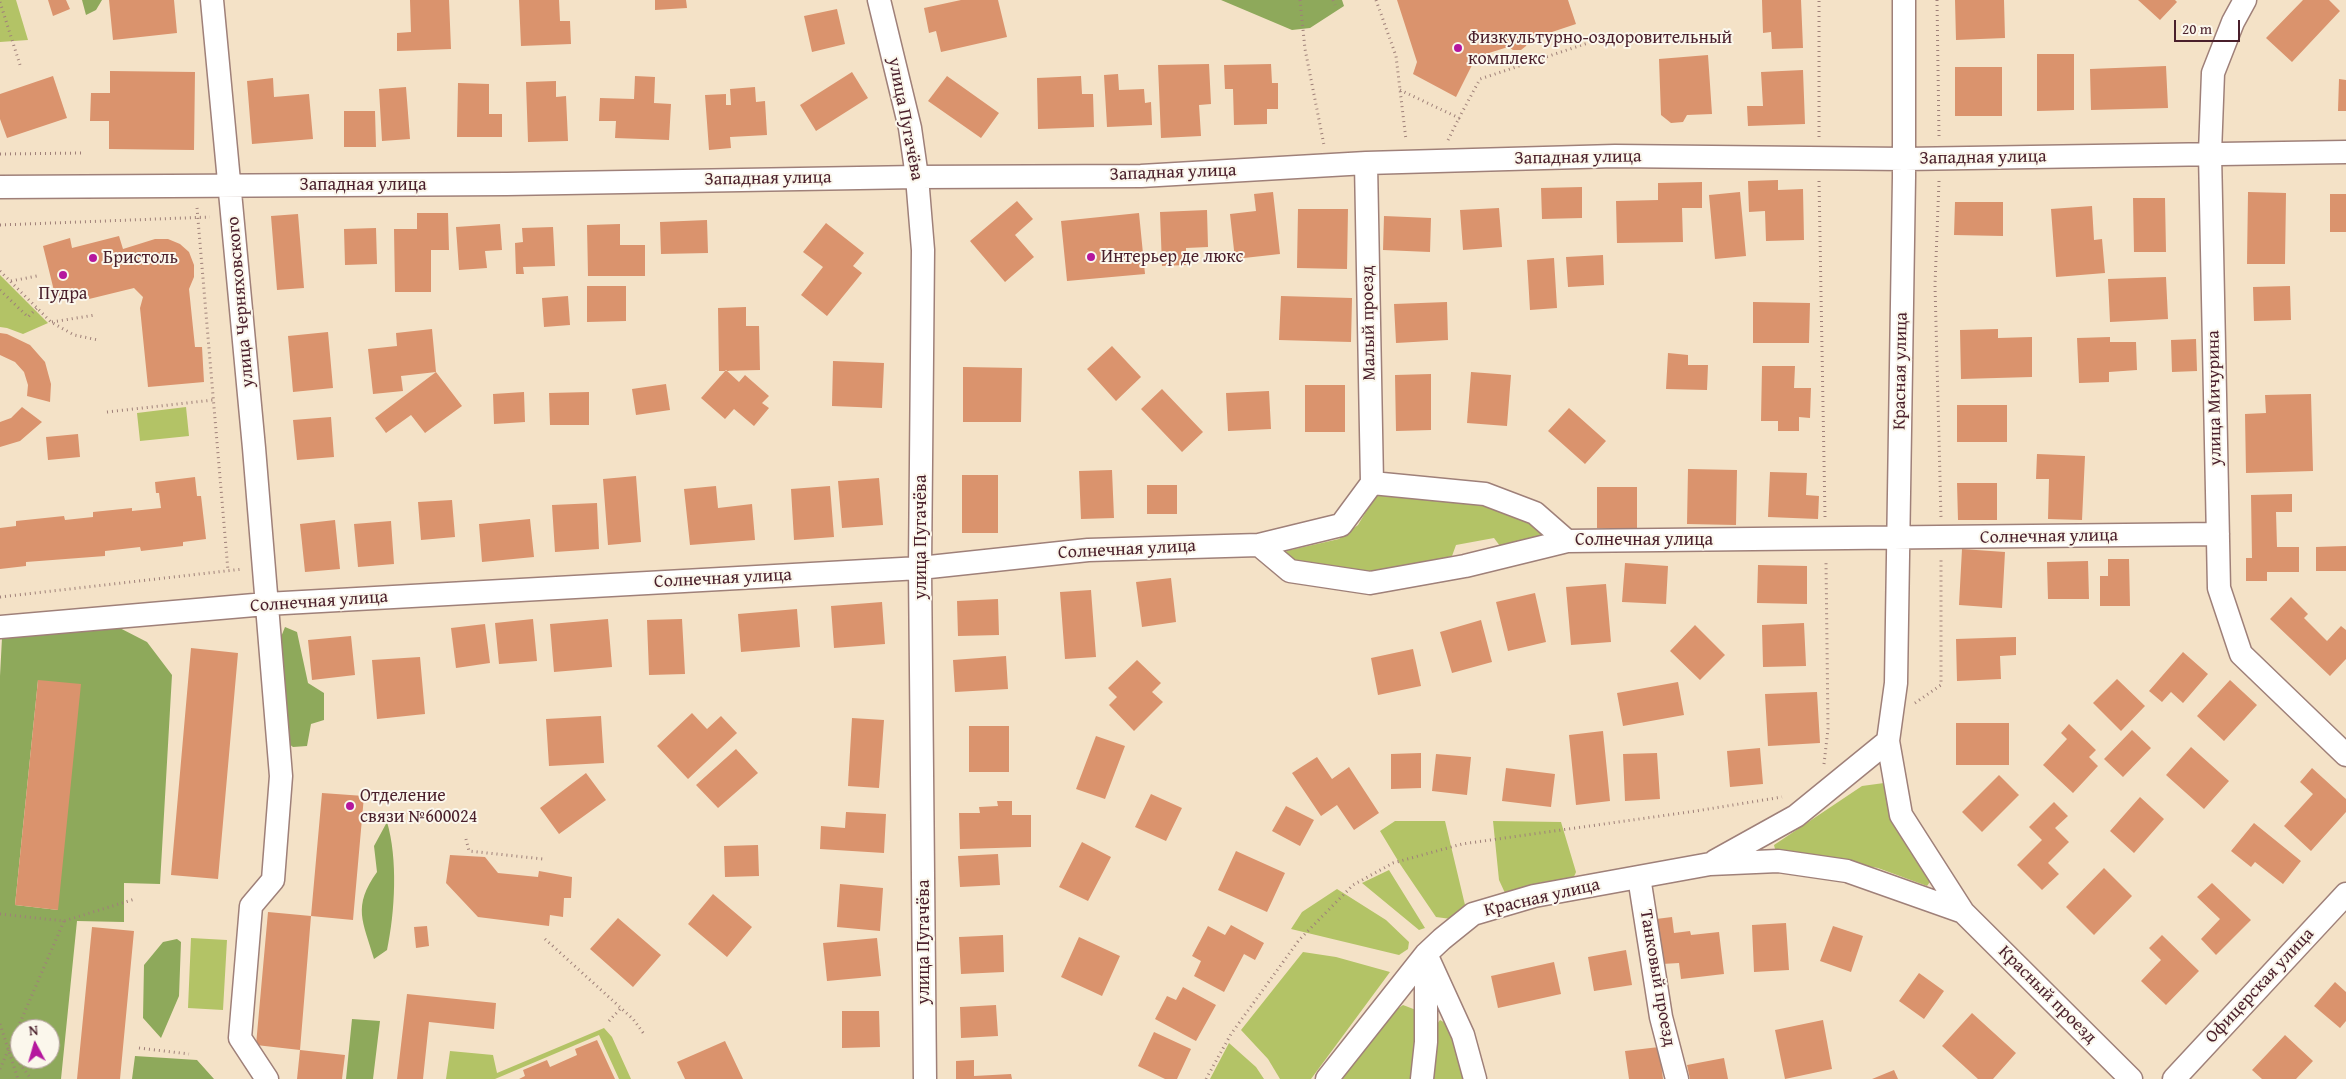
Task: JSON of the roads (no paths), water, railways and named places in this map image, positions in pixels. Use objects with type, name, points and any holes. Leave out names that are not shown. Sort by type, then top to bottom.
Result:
[{"type":"street","name":"улица Черняховского","points":[[212,0],[234,217],[281,776],[273,880],[251,906],[240,1038],[267,1079]]},
{"type":"street","name":"улица Пугачёва","points":[[879,0],[910,128],[918,177],[923,250],[920,568],[925,1079]]},
{"type":"street","name":"Красная улица","points":[[1904,0],[1904,159],[1896,683],[1888,741],[1901,815],[1963,912]]},
{"type":"street","name":"улица Мичурина","points":[[2245,0],[2233,22],[2213,74],[2210,153],[2219,588],[2241,654],[2346,755]]},
{"type":"street","name":"Западная улица","points":[[0,187],[1141,176],[1366,163],[1615,156],[1940,159],[2346,152]]},
{"type":"street","name":"Малый проезд","points":[[1366,163],[1372,483]]},
{"type":"street","name":"Солнечная улица","points":[[0,627],[266,604],[920,568],[1088,550],[1259,545],[1341,525],[1372,483],[1486,494],[1534,514],[1567,541],[1898,539],[2218,534]]},
{"type":"street","points":[[1259,545],[1290,571],[1370,583],[1465,566],[1567,541]]},
{"type":"street","name":"Красная улица","points":[[1710,864],[1796,816],[1888,741]]},
{"type":"street","name":"Красная улица","points":[[1327,1079],[1426,954],[1442,939],[1473,914],[1534,896],[1710,864],[1778,861],[1847,871],[1963,912]]},
{"type":"street","name":"Танковый проезд","points":[[1639,877],[1661,1017],[1677,1079]]},
{"type":"street","name":"Офицерская улица","points":[[2174,1079],[2346,894]]},
{"type":"street","name":"Красный проезд","points":[[1963,912],[2131,1079]]},
{"type":"street","points":[[1422,1079],[1426,1042],[1426,954]]},
{"type":"street","points":[[1426,954],[1463,1036],[1475,1079]]},
{"type":"place","name":"Физкультурно-оздоровительный комплекс","points":[[1458,48]]},
{"type":"place","name":"Интерьер де люкс","points":[[1091,257]]},
{"type":"place","name":"Бристоль","points":[[93,258]]},
{"type":"place","name":"Пудра","points":[[63,275]]},
{"type":"place","name":"Отделение связи №600024","points":[[350,806]]}]
